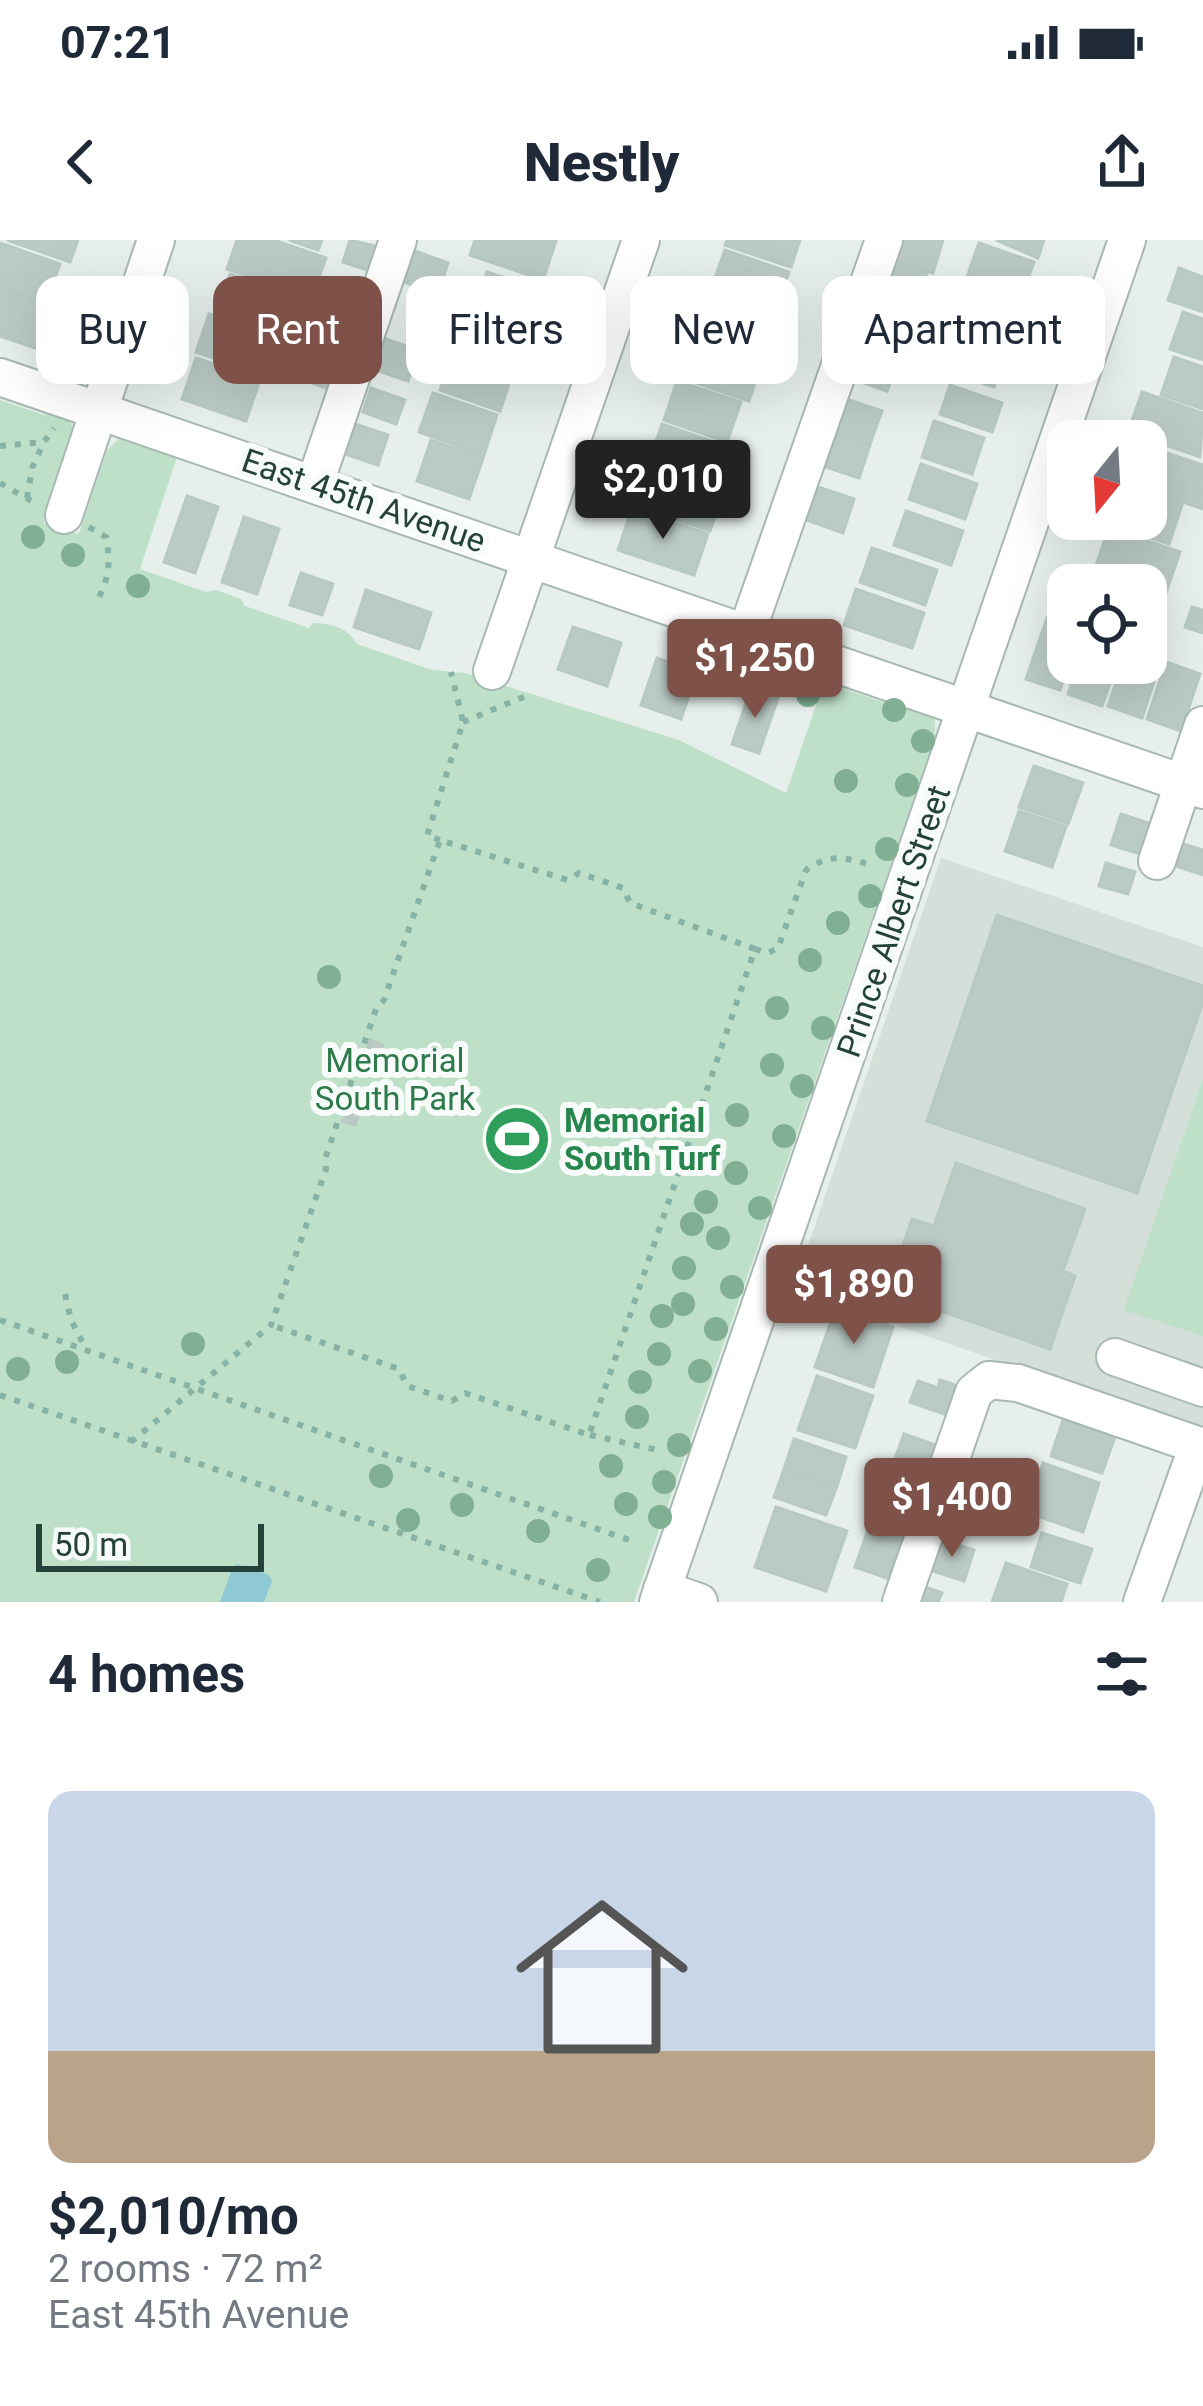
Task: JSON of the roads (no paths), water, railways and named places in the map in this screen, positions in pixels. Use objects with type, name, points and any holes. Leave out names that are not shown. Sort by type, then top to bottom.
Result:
[{"type":"street","points":[[64,515],[157,240]]},
{"type":"street","points":[[315,483],[398,240]]},
{"type":"street","points":[[492,671],[641,240]]},
{"type":"street","points":[[747,631],[884,240]]},
{"type":"street","name":"Prince Albert Street","points":[[660,1596],[1126,240]]},
{"type":"street","name":"East 45th Avenue","points":[[0,376],[1193,786]]},
{"type":"street","points":[[1157,861],[1193,786],[1203,725]]},
{"type":"street","points":[[1114,1357],[1203,1388]]},
{"type":"street","points":[[901,1602],[974,1392],[989,1380],[1018,1383],[1200,1446],[1142,1602]]},
{"type":"street","points":[[660,1596],[699,1602]]},
{"type":"water","points":[[237,1564],[269,1575],[272,1581],[264,1602],[220,1602]]},
{"type":"place","name":"Memorial South Turf","points":[[517,1139]]},
{"type":"park label","name":"Memorial South Park","points":[[395,1079]]}]
